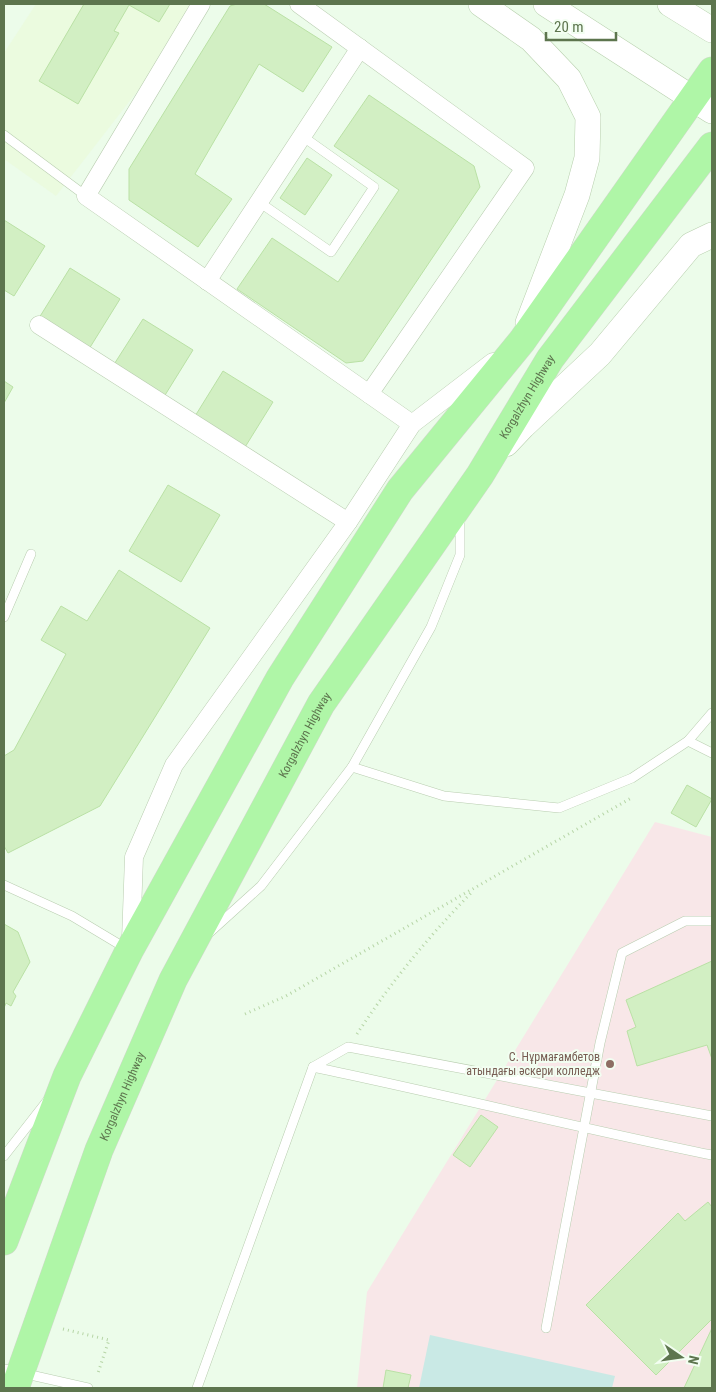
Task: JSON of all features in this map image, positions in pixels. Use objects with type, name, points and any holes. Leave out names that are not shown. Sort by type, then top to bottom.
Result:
[{"type":"main road","points":[[481,4],[531,39],[569,79],[588,117],[587,158],[577,195],[522,341]]},
{"type":"main road","points":[[546,4],[703,105]]},
{"type":"main road","points":[[670,4],[712,30]]},
{"type":"main road","points":[[4,1240],[67,1076],[130,949],[280,678],[395,498],[522,341],[703,105],[712,72]]},
{"type":"main road","name":"Korgalzhyn Highway","points":[[13,1377],[99,1150],[173,980],[321,704],[480,474],[550,359],[712,146]]},
{"type":"main road","points":[[480,474],[523,426],[600,354],[691,246],[712,235]]},
{"type":"street","points":[[201,4],[86,196],[412,424]]},
{"type":"street","points":[[299,4],[525,168],[369,394]]},
{"type":"street","points":[[207,281],[360,48]]},
{"type":"street","points":[[39,325],[348,522]]},
{"type":"street","points":[[130,949],[134,857],[174,765],[348,522],[412,424],[522,341]]},
{"type":"lane","points":[[4,135],[86,196]]},
{"type":"lane","points":[[259,202],[331,252],[374,187],[302,136]]},
{"type":"lane","points":[[188,953],[261,886],[352,767],[431,627],[460,555],[460,503]]},
{"type":"lane","points":[[4,617],[31,554]]},
{"type":"lane","points":[[352,767],[444,796],[559,808],[632,778],[688,742],[712,713]]},
{"type":"lane","points":[[688,742],[712,753]]},
{"type":"lane","points":[[4,885],[72,916],[130,949]]},
{"type":"lane","points":[[546,1328],[590,1094],[622,953],[685,921],[712,921]]},
{"type":"lane","points":[[197,1388],[313,1067],[348,1047],[500,1074],[590,1094],[712,1116]]},
{"type":"lane","points":[[313,1067],[488,1104],[584,1129],[712,1155]]},
{"type":"lane","points":[[4,1156],[67,1076]]},
{"type":"lane","points":[[13,1377],[88,1388]]},
{"type":"path","points":[[246,1014],[286,996],[636,794]]},
{"type":"path","points":[[348,1047],[378,1001],[429,936],[476,887]]},
{"type":"path","points":[[60,1328],[109,1340],[98,1373]]},
{"type":"shaded area","points":[[36,4],[205,4],[56,196],[4,159],[4,53]]},
{"type":"shaded area","name":"С. Нұрмағамбетов атындағы әскери колледж","points":[[655,822],[712,837],[712,1388],[357,1388],[367,1292]]},
{"type":"shaded area","points":[[430,1335],[615,1376],[612,1388],[419,1388]]},
{"type":"building","points":[[84,4],[170,4],[159,22],[129,5],[114,31],[119,33],[78,104],[39,81]]},
{"type":"building","points":[[237,4],[264,4],[332,47],[303,92],[259,64],[195,174],[232,199],[198,247],[129,200],[129,169],[230,6]]},
{"type":"building","points":[[369,95],[474,166],[480,187],[363,361],[346,363],[237,289],[272,238],[338,282],[399,190],[334,146]]},
{"type":"building","points":[[307,158],[332,175],[305,215],[280,198]]},
{"type":"building","points":[[4,220],[45,246],[14,296],[4,290]]},
{"type":"building","points":[[70,268],[120,299],[89,349],[39,318]]},
{"type":"building","points":[[143,319],[193,350],[162,400],[111,369]]},
{"type":"building","points":[[223,371],[273,402],[242,452],[192,421]]},
{"type":"building","points":[[4,381],[13,387],[4,403]]},
{"type":"building","points":[[168,485],[220,515],[181,582],[129,551]]},
{"type":"building","points":[[119,570],[210,628],[100,806],[8,853],[4,846],[4,756],[14,750],[66,654],[41,640],[61,606],[87,621]]},
{"type":"building","points":[[687,785],[712,799],[696,827],[671,813]]},
{"type":"building","points":[[4,924],[18,932],[30,962],[13,992],[16,996],[11,1006],[6,1003],[4,1008]]},
{"type":"building","points":[[712,961],[712,1059],[707,1045],[637,1066],[627,1031],[636,1027],[626,1000]]},
{"type":"building","points":[[481,1115],[498,1127],[470,1167],[453,1155]]},
{"type":"building","points":[[708,1202],[712,1207],[712,1319],[656,1375],[586,1305],[678,1213],[685,1221]]},
{"type":"building","points":[[712,1328],[712,1388],[684,1388]]},
{"type":"building","points":[[386,1370],[411,1375],[408,1388],[383,1388]]},
{"type":"place","name":"С. Нұрмағамбетов атындағы әскери колледж","points":[[610,1064]]}]
